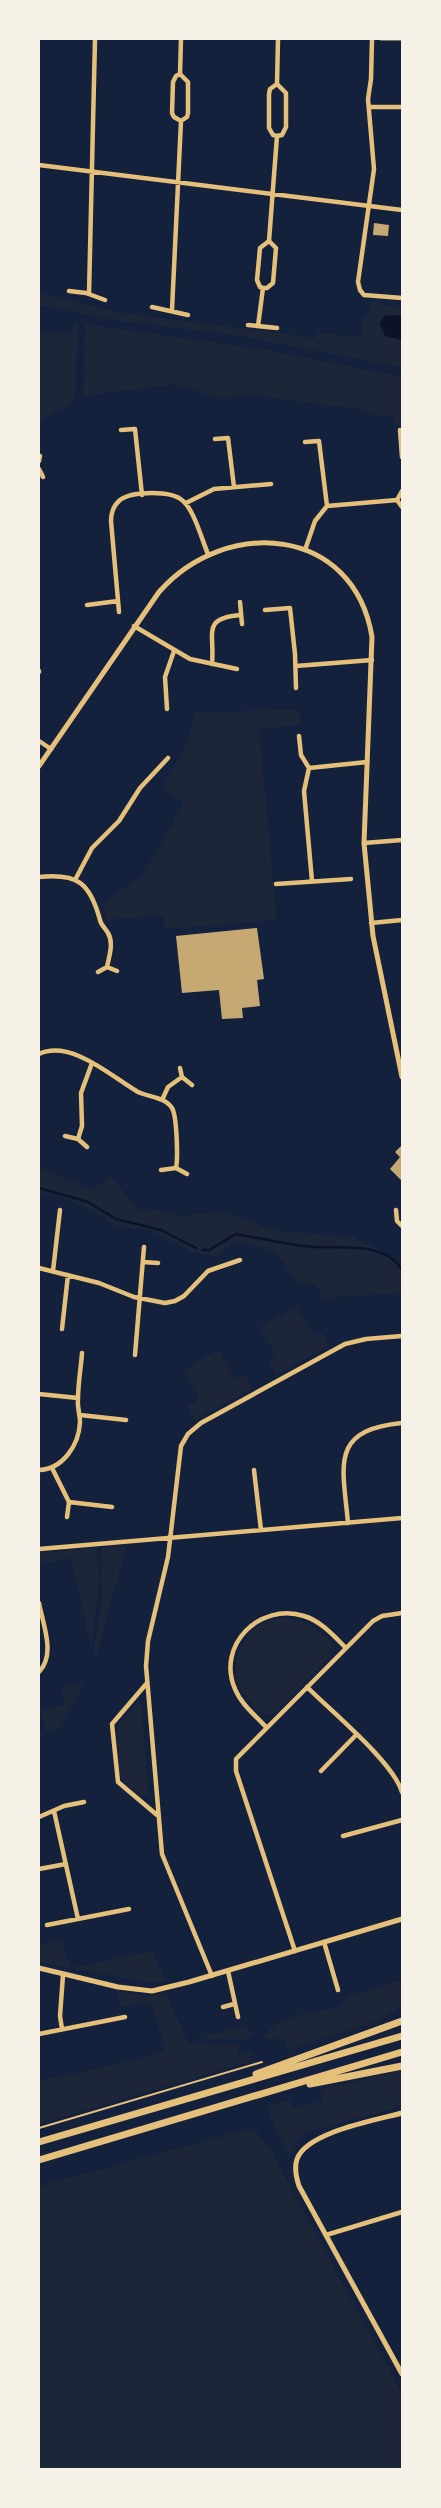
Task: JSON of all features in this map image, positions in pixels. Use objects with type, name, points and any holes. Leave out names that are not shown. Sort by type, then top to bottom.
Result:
[{"type":"highway","points":[[185,2099],[402,2021]]},
{"type":"highway","points":[[39,2142],[402,2036]]},
{"type":"highway","points":[[39,2160],[402,2052]]},
{"type":"highway","points":[[270,2092],[402,2066]]},
{"type":"street","points":[[89,294],[95,39]]},
{"type":"street","points":[[181,39],[180,74],[188,82],[188,113],[187,118],[181,121]]},
{"type":"street","points":[[277,84],[273,86],[269,94],[269,128],[273,135],[277,136],[282,135],[286,127],[286,93],[277,84],[278,39]]},
{"type":"street","points":[[372,39],[369,107],[374,168],[364,247],[358,277],[359,286],[364,295],[402,298]]},
{"type":"street","points":[[380,39],[402,39]]},
{"type":"street","points":[[180,74],[176,76],[173,82],[172,113],[174,117],[181,121]]},
{"type":"street","points":[[369,107],[402,107]]},
{"type":"street","points":[[172,310],[181,121]]},
{"type":"street","points":[[263,288],[260,287],[257,280],[260,248],[269,241],[277,136]]},
{"type":"street","points":[[39,165],[369,208],[402,210]]},
{"type":"street","points":[[263,288],[267,288],[273,283],[276,248],[273,242],[269,241]]},
{"type":"street","points":[[258,326],[263,288]]},
{"type":"street","points":[[69,291],[89,294],[105,300]]},
{"type":"street","points":[[152,307],[188,315]]},
{"type":"street","points":[[248,325],[277,328]]},
{"type":"street","points":[[121,430],[135,429],[142,495]]},
{"type":"street","points":[[400,430],[402,457]]},
{"type":"street","points":[[216,439],[228,438],[234,487]]},
{"type":"street","points":[[305,442],[319,441],[327,506],[315,521],[305,550]]},
{"type":"street","points":[[39,469],[44,477]]},
{"type":"street","points":[[186,504],[209,490],[271,484]]},
{"type":"street","points":[[396,500],[402,491]]},
{"type":"street","points":[[119,612],[111,521],[112,512],[116,504],[124,498],[172,494],[186,504],[208,554]]},
{"type":"street","points":[[327,506],[396,500]]},
{"type":"street","points":[[396,500],[402,507]]},
{"type":"street","points":[[39,766],[134,626],[172,578],[186,566],[208,554],[253,542],[280,544],[305,550],[329,562],[358,592],[371,629],[372,660],[364,843],[371,923],[402,1077]]},
{"type":"street","points":[[87,604],[118,601]]},
{"type":"street","points":[[240,602],[242,624]]},
{"type":"street","points":[[265,610],[290,608],[296,666],[296,688]]},
{"type":"street","points":[[212,664],[212,630],[215,622],[224,616],[241,615]]},
{"type":"street","points":[[134,626],[190,659],[237,669]]},
{"type":"street","points":[[167,709],[165,674],[174,651]]},
{"type":"street","points":[[296,666],[372,660]]},
{"type":"street","points":[[299,736],[301,755],[309,768],[304,791],[312,882]]},
{"type":"street","points":[[39,741],[51,749]]},
{"type":"street","points":[[75,880],[92,848],[119,821],[140,788],[168,758]]},
{"type":"street","points":[[309,768],[367,762]]},
{"type":"street","points":[[364,843],[402,840]]},
{"type":"street","points":[[39,877],[62,876],[75,880],[92,894],[100,922],[109,935],[111,947],[106,967],[98,972]]},
{"type":"street","points":[[276,884],[351,879]]},
{"type":"street","points":[[371,923],[402,920]]},
{"type":"street","points":[[106,967],[117,971]]},
{"type":"street","points":[[39,1054],[52,1050],[62,1051],[92,1063],[138,1091],[170,1105],[175,1113],[176,1168]]},
{"type":"street","points":[[78,1139],[82,1126],[81,1093],[92,1063]]},
{"type":"street","points":[[180,1068],[182,1077],[192,1085]]},
{"type":"street","points":[[162,1100],[168,1087],[182,1077]]},
{"type":"street","points":[[65,1136],[78,1139],[87,1147]]},
{"type":"street","points":[[161,1170],[176,1168],[187,1174]]},
{"type":"street","points":[[53,1271],[60,1210]]},
{"type":"street","points":[[396,1210],[397,1221],[402,1226]]},
{"type":"street","points":[[135,1355],[144,1246]]},
{"type":"street","points":[[39,1268],[99,1283],[140,1299],[157,1302],[175,1301],[184,1296],[208,1271],[240,1260]]},
{"type":"street","points":[[143,1262],[158,1263]]},
{"type":"street","points":[[62,1329],[68,1275]]},
{"type":"street","points":[[212,1976],[164,1861],[157,1815],[147,1684],[148,1641],[166,1565],[180,1453],[184,1440],[193,1429],[345,1344],[366,1339],[402,1336]]},
{"type":"street","points":[[39,1470],[52,1468],[63,1460],[72,1448],[78,1434],[80,1415],[78,1398],[82,1353]]},
{"type":"street","points":[[39,1394],[78,1398]]},
{"type":"street","points":[[80,1415],[126,1420]]},
{"type":"street","points":[[348,1523],[343,1464],[347,1448],[354,1440],[372,1430],[402,1423]]},
{"type":"street","points":[[52,1468],[69,1502],[67,1517]]},
{"type":"street","points":[[254,1470],[261,1530]]},
{"type":"street","points":[[69,1502],[112,1507]]},
{"type":"street","points":[[39,1549],[402,1518]]},
{"type":"street","points":[[39,1603],[48,1654],[39,1672]]},
{"type":"street","points":[[295,1951],[235,1766],[238,1755],[376,1618],[402,1613]]},
{"type":"street","points":[[266,1727],[238,1696],[231,1676],[233,1651],[242,1635],[250,1626],[261,1619],[278,1614],[302,1615],[316,1621],[346,1648]]},
{"type":"street","points":[[147,1684],[116,1718],[112,1729],[118,1782],[157,1815]]},
{"type":"street","points":[[307,1687],[388,1767],[402,1792]]},
{"type":"street","points":[[321,1771],[356,1735]]},
{"type":"street","points":[[39,1817],[64,1806],[84,1802]]},
{"type":"street","points":[[54,1811],[78,1919]]},
{"type":"street","points":[[343,1836],[402,1820]]},
{"type":"street","points":[[39,1869],[66,1864]]},
{"type":"street","points":[[47,1925],[129,1909]]},
{"type":"street","points":[[39,1968],[63,1975],[146,1991],[167,1988],[212,1976],[402,1920]]},
{"type":"street","points":[[324,1942],[338,1990]]},
{"type":"street","points":[[228,1971],[233,1986],[234,2004],[238,2016]]},
{"type":"street","points":[[62,2029],[60,2016],[63,1975]]},
{"type":"street","points":[[223,2007],[234,2004]]},
{"type":"street","points":[[39,2034],[125,2017]]},
{"type":"street","points":[[402,2113],[318,2138],[304,2147],[297,2159],[295,2173],[299,2186],[402,2374]]},
{"type":"street","points":[[326,2235],[402,2212]]},
{"type":"path","points":[[39,2128],[170,2089]]},
{"type":"shaded area","points":[[39,292],[122,313],[316,338],[317,333],[360,337],[362,320],[369,313],[369,303],[380,301],[383,306],[402,307],[402,316],[389,315],[380,323],[382,332],[392,338],[402,340],[402,367],[228,334],[119,321],[39,305]]},
{"type":"shaded area","points":[[384,316],[402,316],[402,340],[385,336],[380,323]]},
{"type":"shaded area","points":[[78,321],[75,401],[39,423],[39,331],[70,334],[74,322]]},
{"type":"shaded area","points":[[85,324],[262,349],[402,377],[402,426],[396,426],[393,416],[378,416],[357,409],[259,396],[213,397],[176,384],[83,396]]},
{"type":"shaded area","points":[[299,710],[300,725],[259,729],[277,920],[165,929],[163,915],[106,920],[103,903],[142,876],[184,803],[162,788],[187,742],[193,723],[194,712]]},
{"type":"shaded area","points":[[39,1167],[93,1190],[110,1175],[139,1210],[158,1210],[178,1216],[224,1212],[277,1231],[353,1237],[396,1259],[402,1265],[402,1293],[323,1298],[315,1285],[297,1284],[278,1256],[267,1249],[234,1243],[216,1257],[193,1252],[152,1231],[117,1226],[83,1205],[57,1196],[39,1195]]},
{"type":"shaded area","points":[[297,1307],[314,1336],[322,1332],[329,1345],[276,1375],[269,1362],[277,1357],[260,1327]]},
{"type":"shaded area","points":[[219,1350],[235,1379],[244,1374],[252,1388],[195,1420],[187,1406],[199,1399],[183,1370]]},
{"type":"shaded area","points":[[126,1546],[97,1656],[93,1655],[102,1599],[101,1548]]},
{"type":"shaded area","points":[[97,1548],[99,1584],[92,1642],[90,1643],[71,1558],[39,1564],[39,1553]]},
{"type":"shaded area","points":[[280,1618],[302,1621],[318,1631],[330,1641],[331,1656],[274,1713],[265,1714],[257,1709],[239,1688],[235,1673],[236,1664],[241,1647],[250,1633],[261,1624]]},
{"type":"shaded area","points":[[84,1683],[61,1727],[55,1731],[45,1731],[41,1710],[64,1705],[61,1688]]},
{"type":"shaded area","points":[[138,1702],[141,1704],[149,1794],[142,1796],[124,1781],[119,1771],[117,1736],[119,1724]]},
{"type":"shaded area","points":[[62,1941],[71,1968],[39,1962],[39,1945]]},
{"type":"shaded area","points":[[152,1951],[167,1981],[152,1983],[71,1968]]},
{"type":"shaded area","points":[[402,1980],[402,2007],[374,2022],[289,2050],[284,2039],[264,2038],[276,2024],[285,2020],[295,2016],[336,2008],[344,2004],[347,1996]]},
{"type":"shaded area","points":[[117,1991],[145,1996],[166,1993],[188,2043],[238,2044],[239,2054],[251,2052],[249,2062],[39,2124],[39,2081],[135,2060],[165,2050],[152,2003],[120,2007]]},
{"type":"shaded area","points":[[244,2026],[253,2034],[248,2039],[207,2040],[204,2037]]},
{"type":"shaded area","points":[[402,2070],[402,2106],[307,2132],[295,2143],[290,2155],[277,2132],[267,2107],[290,2100],[293,2109],[322,2101],[320,2090]]},
{"type":"shaded area","points":[[253,2128],[269,2147],[402,2394],[402,2469],[39,2469],[39,2186]]},
{"type":"building","points":[[374,223],[389,225],[388,236],[373,235]]},
{"type":"building","points":[[257,928],[264,979],[257,980],[260,1006],[242,1008],[243,1018],[222,1019],[219,990],[182,993],[176,936]]},
{"type":"building","points":[[402,1145],[402,1181],[390,1169],[400,1157],[395,1152]]},
{"type":"waterway","points":[[39,1188],[88,1202],[116,1219],[161,1230],[196,1248]]},
{"type":"waterway","points":[[203,1250],[209,1250],[236,1234],[304,1246],[370,1249],[393,1259],[402,1269]]}]
